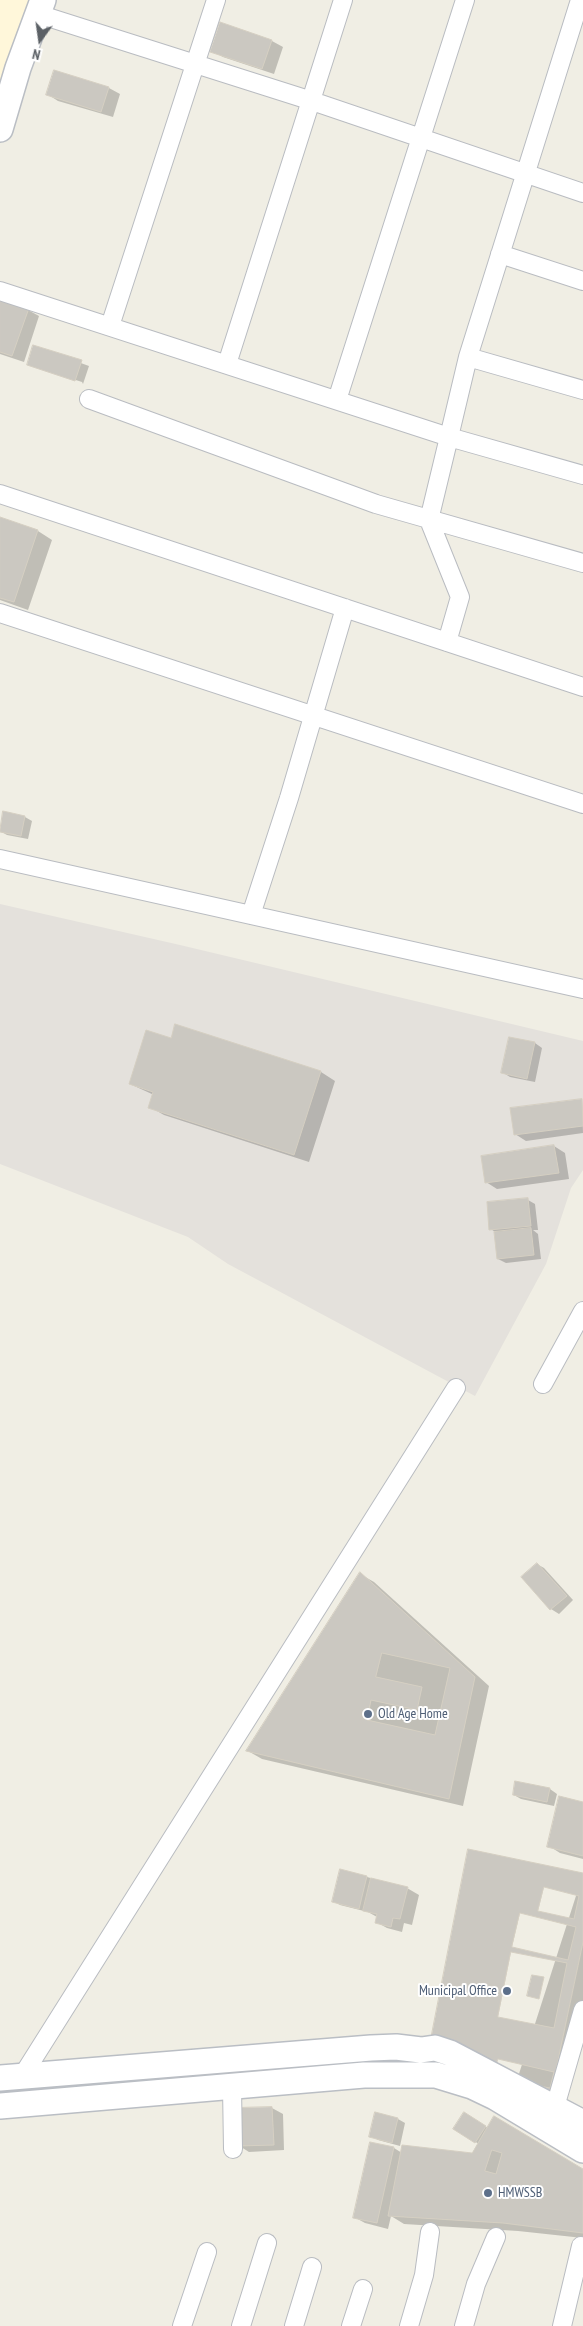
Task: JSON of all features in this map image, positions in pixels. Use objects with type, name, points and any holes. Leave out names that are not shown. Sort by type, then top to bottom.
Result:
[{"type":"street","points":[[110,326],[216,0]]},
{"type":"street","points":[[227,364],[343,0]]},
{"type":"street","points":[[338,400],[464,0]]},
{"type":"street","points":[[447,642],[460,597],[429,520],[468,356],[580,0]]},
{"type":"street","points":[[0,129],[18,68],[40,7],[196,64],[421,137],[583,193]]},
{"type":"street","points":[[500,254],[583,280]]},
{"type":"street","points":[[0,292],[449,437],[583,475]]},
{"type":"street","points":[[468,356],[583,390]]},
{"type":"street","points":[[88,399],[376,504],[583,563]]},
{"type":"street","points":[[0,494],[583,687]]},
{"type":"street","points":[[252,915],[314,716],[345,608]]},
{"type":"street","points":[[0,613],[583,804]]},
{"type":"street","points":[[0,859],[583,989]]},
{"type":"street","points":[[543,1384],[583,1310]]},
{"type":"street","points":[[11,2078],[456,1388]]},
{"type":"street","points":[[554,2107],[583,2010]]},
{"type":"street","points":[[11,2078],[371,2048],[396,2047],[421,2050],[435,2048],[450,2053],[583,2123]]},
{"type":"street","points":[[416,2076],[421,2050]]},
{"type":"street","points":[[0,2106],[364,2075],[436,2075],[472,2086],[495,2097],[583,2150]]},
{"type":"street","points":[[232,2087],[233,2149]]},
{"type":"street","points":[[410,2326],[424,2275],[430,2232]]},
{"type":"street","points":[[464,2326],[476,2284],[496,2237]]},
{"type":"street","points":[[241,2326],[267,2243]]},
{"type":"street","points":[[562,2326],[581,2246]]},
{"type":"street","points":[[182,2326],[207,2252]]},
{"type":"street","points":[[294,2326],[312,2267]]},
{"type":"street","points":[[351,2326],[363,2288]]},
{"type":"shaded area","points":[[0,0],[39,0],[0,122]]},
{"type":"shaded area","points":[[0,904],[583,1041],[583,1170],[571,1188],[546,1264],[475,1396],[228,1264],[188,1237],[0,1164]]},
{"type":"building","points":[[220,22],[272,40],[262,69],[210,52]]},
{"type":"building","points":[[54,70],[109,87],[101,112],[46,95]]},
{"type":"building","points":[[0,298],[29,308],[12,356],[0,352]]},
{"type":"building","points":[[33,345],[82,360],[75,381],[27,365]]},
{"type":"building","points":[[0,517],[38,530],[14,602],[0,598]]},
{"type":"building","points":[[3,811],[25,816],[21,836],[0,832]]},
{"type":"building","points":[[175,1024],[321,1071],[294,1155],[148,1108],[153,1092],[129,1084],[146,1030],[171,1038]]},
{"type":"building","points":[[509,1037],[535,1042],[527,1079],[501,1073]]},
{"type":"building","points":[[582,1099],[583,1126],[514,1135],[510,1108]]},
{"type":"building","points":[[554,1145],[559,1173],[485,1183],[481,1156]]},
{"type":"building","points":[[528,1198],[531,1226],[489,1230],[487,1202]]},
{"type":"building","points":[[531,1228],[534,1255],[497,1259],[494,1232]]},
{"type":"building","points":[[537,1563],[567,1596],[550,1610],[521,1577]]},
{"type":"building","name":"Old Age Home","points":[[360,1572],[475,1677],[449,1799],[246,1751]]},
{"type":"building","points":[[382,1653],[450,1668],[435,1735],[367,1720],[371,1700],[417,1710],[422,1687],[376,1677]]},
{"type":"building","points":[[515,1781],[550,1788],[547,1802],[513,1795]]},
{"type":"building","points":[[559,1796],[583,1802],[583,1856],[547,1847]]},
{"type":"building","name":"Municipal Office","points":[[468,1849],[583,1873],[583,1942],[550,2098],[431,2039]]},
{"type":"building","points":[[340,1869],[367,1876],[359,1909],[332,1902]]},
{"type":"building","points":[[371,1878],[408,1887],[400,1919],[393,1918],[391,1927],[375,1923],[377,1914],[363,1911]]},
{"type":"building","points":[[544,1887],[579,1896],[574,1919],[538,1911]]},
{"type":"building","points":[[520,1913],[576,1927],[568,1960],[512,1947]]},
{"type":"building","points":[[511,1952],[567,1963],[554,2028],[498,2017]],"holes":[[[532,1975],[544,1977],[539,1999],[527,1996]]]},
{"type":"building","points":[[498,2059],[554,2072],[550,2088],[494,2075]]},
{"type":"building","points":[[272,2107],[274,2145],[237,2146],[235,2108]]},
{"type":"building","points":[[375,2112],[398,2118],[392,2143],[369,2137]]},
{"type":"building","points":[[464,2112],[486,2126],[475,2143],[453,2129]]},
{"type":"building","name":"HMWSSB","points":[[494,2116],[583,2169],[583,2233],[503,2223],[388,2216],[402,2145],[472,2153]]},
{"type":"building","points":[[370,2142],[394,2147],[377,2223],[353,2218]]},
{"type":"building","points":[[492,2150],[502,2153],[496,2174],[485,2171]]},
{"type":"place","name":"Old Age Home","points":[[368,1714]]},
{"type":"place","name":"Municipal Office","points":[[507,1991]]},
{"type":"place","name":"HMWSSB","points":[[488,2193]]}]
